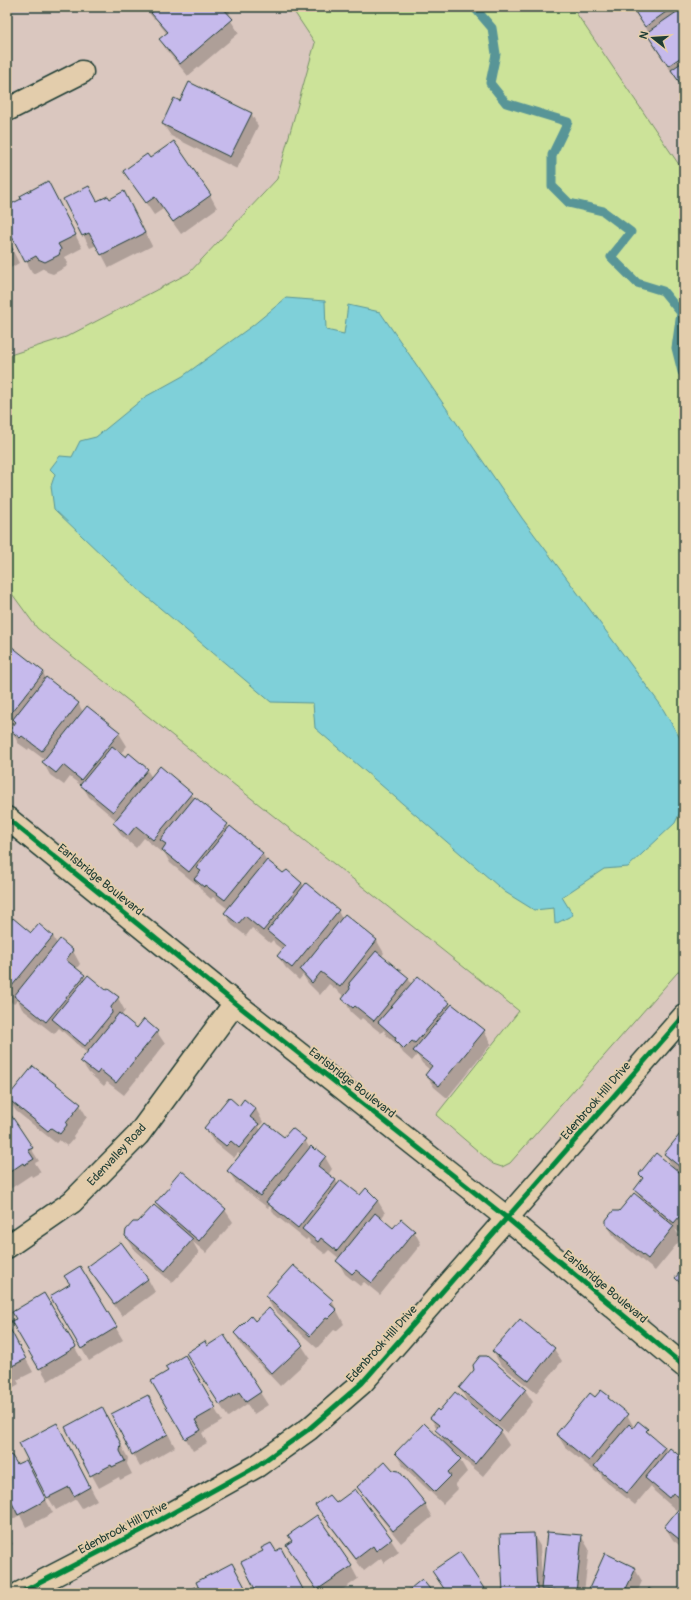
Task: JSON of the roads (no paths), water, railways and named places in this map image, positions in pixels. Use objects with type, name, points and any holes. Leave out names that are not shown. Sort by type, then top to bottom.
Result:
[{"type":"street","points":[[7,110],[82,72]]},
{"type":"street","name":"Earlsbridge Boulevard","points":[[7,818],[235,1003],[507,1218],[684,1366]]},
{"type":"street","name":"Edenvalley Road","points":[[7,1247],[72,1202],[138,1135],[235,1003]]},
{"type":"street","name":"Edenbrook Hill Drive","points":[[20,1593],[142,1530],[257,1466],[309,1429],[362,1383],[684,1016]]},
{"type":"water","points":[[286,298],[325,301],[326,330],[344,334],[348,305],[380,312],[522,518],[660,704],[684,745],[684,804],[675,823],[628,867],[604,869],[562,897],[573,915],[555,924],[554,908],[534,910],[505,892],[315,728],[313,703],[271,702],[134,586],[54,509],[51,486],[55,474],[50,469],[60,456],[72,457],[80,441],[96,437],[145,397],[183,376],[252,326]]},
{"type":"waterway","points":[[474,7],[492,28],[496,54],[490,83],[506,103],[568,122],[552,155],[552,186],[569,203],[603,211],[631,232],[611,257],[637,283],[663,291],[681,313],[676,348],[682,372],[684,373]]}]
